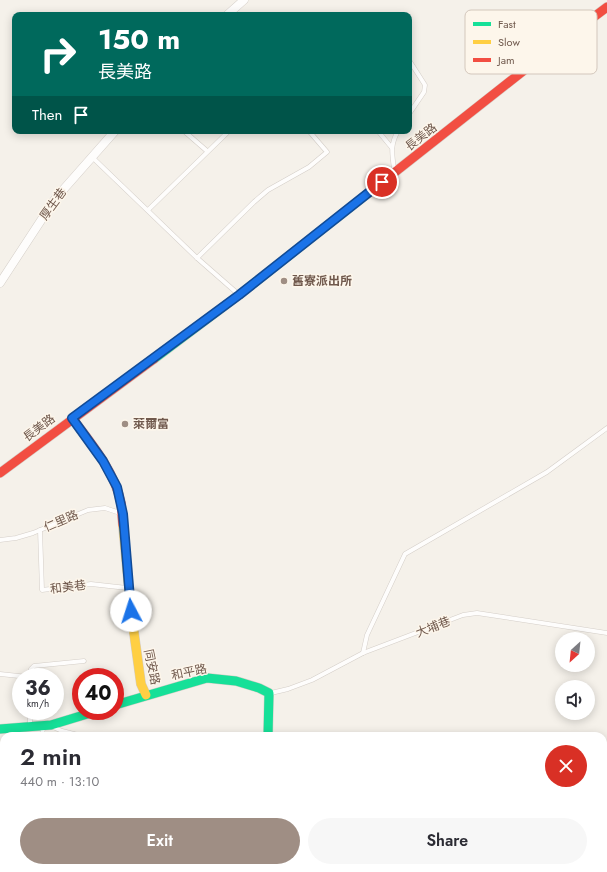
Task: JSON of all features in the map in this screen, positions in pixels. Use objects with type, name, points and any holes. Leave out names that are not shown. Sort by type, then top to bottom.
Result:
[{"type":"main road","name":"長美路","points":[[597,14],[607,7]]},
{"type":"main road","name":"長美路","points":[[0,473],[239,295],[519,74]]},
{"type":"main road","name":"同安路","points":[[72,418],[103,461],[117,487],[123,514],[131,611],[141,684],[146,695]]},
{"type":"main road","name":"和平路","points":[[124,702],[207,678],[236,681],[259,688],[269,693]]},
{"type":"main road","points":[[268,732],[269,693]]},
{"type":"main road","points":[[0,728],[30,727],[45,729],[72,720]]},
{"type":"street","points":[[230,12],[244,0]]},
{"type":"street","name":"厚生巷","points":[[0,283],[55,199],[112,134]]},
{"type":"lane","points":[[412,65],[425,85],[424,92],[412,110]]},
{"type":"lane","points":[[187,134],[207,151]]},
{"type":"lane","points":[[148,210],[226,134]]},
{"type":"lane","points":[[197,258],[268,190],[309,167],[327,152],[312,134]]},
{"type":"lane","points":[[380,134],[392,148]]},
{"type":"lane","points":[[394,173],[392,148],[393,140],[396,134]]},
{"type":"lane","points":[[92,157],[197,258],[239,295]]},
{"type":"lane","points":[[363,653],[367,635],[404,554],[547,472],[607,428]]},
{"type":"lane","name":"仁里路","points":[[0,540],[16,538],[40,530],[88,510],[105,508],[123,514]]},
{"type":"lane","name":"和美巷","points":[[40,530],[42,590],[91,584],[129,589]]},
{"type":"lane","name":"大埔巷","points":[[269,693],[288,689],[312,680],[363,653],[464,615],[477,613],[607,633]]},
{"type":"lane","points":[[32,668],[34,666],[84,661]]},
{"type":"lane","points":[[0,674],[12,675]]},
{"type":"lane","points":[[30,720],[30,727]]},
{"type":"lane","points":[[45,729],[66,732]]},
{"type":"traffic: fast","points":[[154,359],[239,295],[390,176]]},
{"type":"traffic: fast","points":[[124,702],[207,678],[236,681],[259,688],[269,693],[268,732]]},
{"type":"traffic: fast","points":[[0,729],[51,725],[72,719]]},
{"type":"traffic: slow","points":[[123,525],[131,611],[141,684],[146,695]]},
{"type":"traffic: jam","points":[[597,14],[607,7]]},
{"type":"traffic: jam","points":[[390,176],[519,74]]},
{"type":"traffic: jam","points":[[0,473],[154,359]]},
{"type":"traffic: jam","points":[[72,418],[87,437],[108,469],[118,491],[121,503],[123,525]]},
{"type":"place","name":"舊寮派出所","points":[[284,281]]},
{"type":"place","name":"萊爾富","points":[[125,424]]},
{"type":"route","points":[[131,611],[123,514],[117,487],[103,461],[72,418],[239,295],[382,182]]}]
